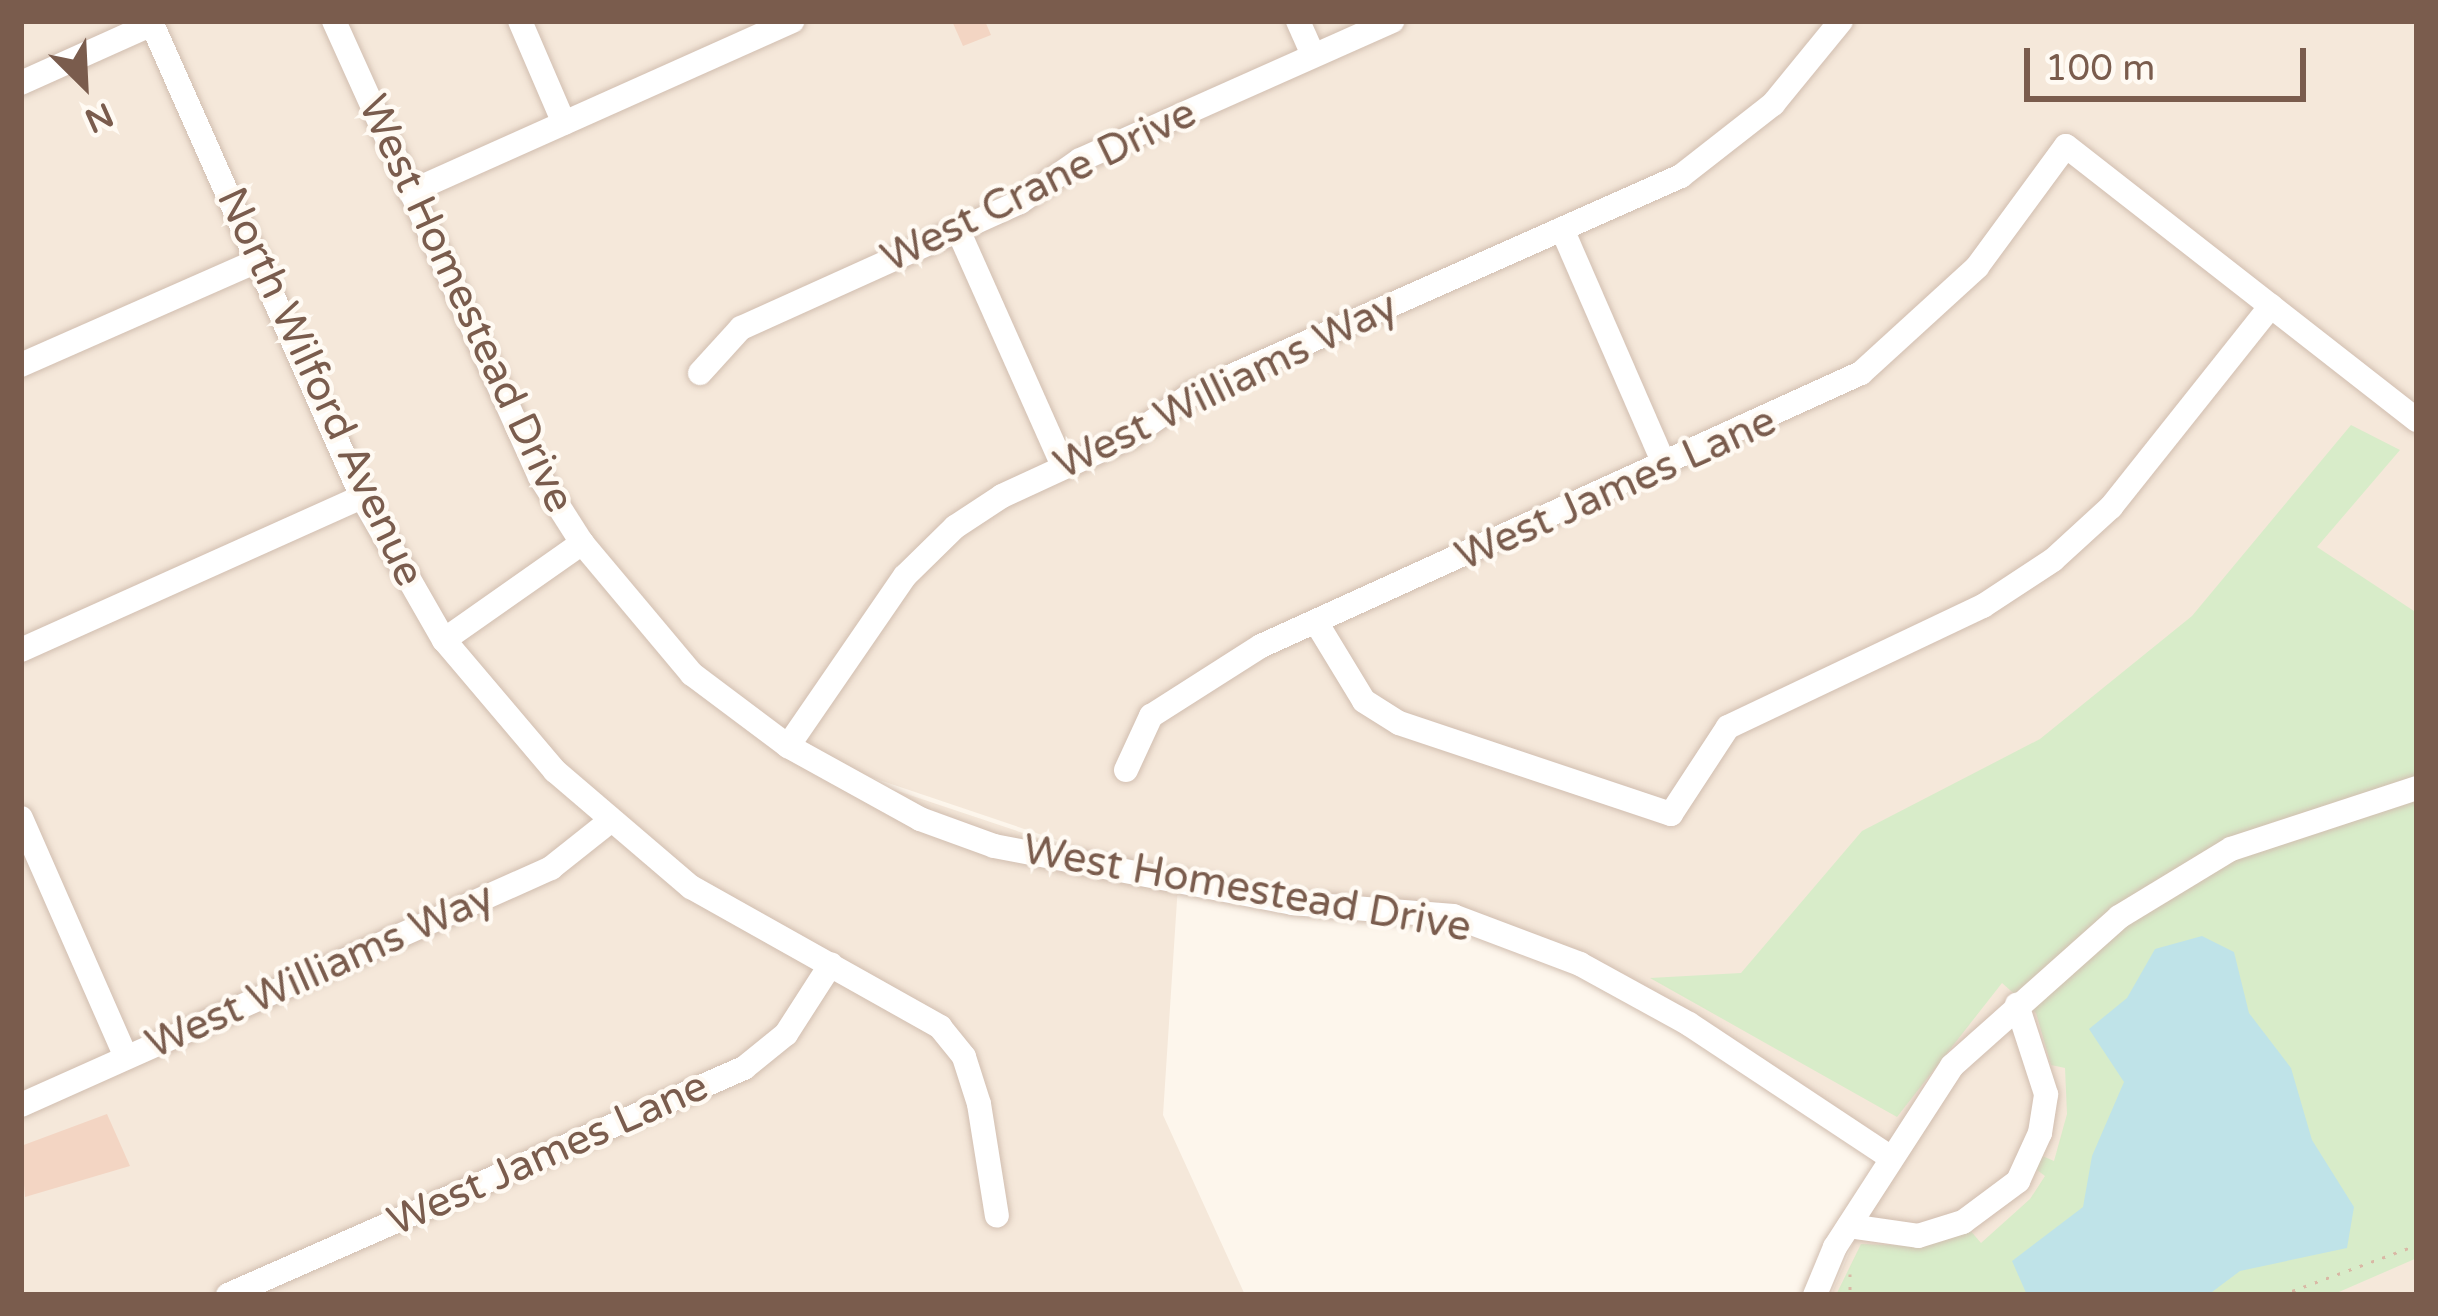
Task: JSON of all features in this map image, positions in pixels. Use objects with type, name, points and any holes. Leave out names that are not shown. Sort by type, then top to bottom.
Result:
[{"type":"street","name":"West Homestead Drive","points":[[334,21],[540,477],[582,543],[692,674],[788,746],[920,818],[994,846],[1270,900],[1453,916],[1496,932],[1580,964],[1689,1024],[1890,1157]]},
{"type":"street","points":[[520,21],[564,123]]},
{"type":"street","points":[[410,192],[792,21]]},
{"type":"street","points":[[1298,21],[1312,55]]},
{"type":"street","name":"West Crane Drive","points":[[700,373],[741,328],[1020,202],[1080,160],[1392,21]]},
{"type":"street","name":"West Williams Way","points":[[788,746],[905,576],[955,527],[1063,466],[1132,436],[1193,393],[1681,176],[1729,144],[1841,21]]},
{"type":"street","points":[[21,82],[152,24]]},
{"type":"street","name":"North Wilford Avenue","points":[[152,24],[362,497],[444,640],[530,746],[610,821],[691,886],[940,1027],[964,1057],[997,1216]]},
{"type":"street","name":"West James Lane","points":[[1126,770],[1151,716],[1261,646],[1803,406],[1913,333],[1977,267],[2066,146],[2272,306]]},
{"type":"street","points":[[1562,229],[1665,466]]},
{"type":"street","points":[[958,230],[1063,466]]},
{"type":"street","points":[[21,365],[259,260]]},
{"type":"street","points":[[1316,622],[1364,700],[1399,723],[1671,814],[1729,727],[1982,606],[2054,560],[2111,508],[2272,306],[2417,420]]},
{"type":"street","points":[[21,650],[362,497]]},
{"type":"street","points":[[444,640],[582,543]]},
{"type":"street","points":[[1815,1295],[1890,1157],[1952,1066],[2119,917],[2231,849],[2417,788]]},
{"type":"street","points":[[21,818],[126,1057]]},
{"type":"street","name":"West Williams Way","points":[[21,1106],[551,868],[610,821]]},
{"type":"street","name":"West James Lane","points":[[228,1295],[744,1068],[786,1034],[831,964]]},
{"type":"street","points":[[1849,1226],[1918,1236],[1963,1222],[2018,1181],[2040,1133],[2047,1094],[2017,1005]]},
{"type":"path","points":[[2281,1295],[2417,1245]]},
{"type":"path","points":[[1849,1270],[1850,1295]]},
{"type":"shaded area","points":[[21,21],[335,21],[540,477],[661,640],[820,765],[1178,885],[1163,1115],[1245,1295],[21,1295]]},
{"type":"shaded area","points":[[338,21],[2417,21],[2417,1295],[1831,1295],[1890,1157],[1733,1053],[1496,932],[1205,890],[820,760],[679,649],[543,473]]},
{"type":"green space","points":[[2351,425],[2400,450],[2317,547],[2417,613],[2417,1258],[2332,1295],[1836,1295],[1861,1244],[1916,1246],[1969,1229],[1981,1243],[2030,1199],[2045,1176],[2033,1167],[2040,1155],[2054,1161],[2067,1114],[2065,1068],[2051,1065],[2036,1013],[2002,983],[1897,1117],[1650,978],[1741,973],[1862,831],[2040,739],[2192,616]]},
{"type":"water","points":[[2202,936],[2234,952],[2249,1013],[2291,1068],[2312,1140],[2354,1207],[2347,1248],[2240,1271],[2208,1295],[2027,1295],[2012,1261],[2083,1207],[2092,1156],[2124,1082],[2089,1029],[2127,998],[2155,949]]},
{"type":"building","points":[[952,21],[985,21],[991,35],[963,46]]},
{"type":"building","points":[[107,1114],[130,1166],[25,1197],[21,1146]]}]
